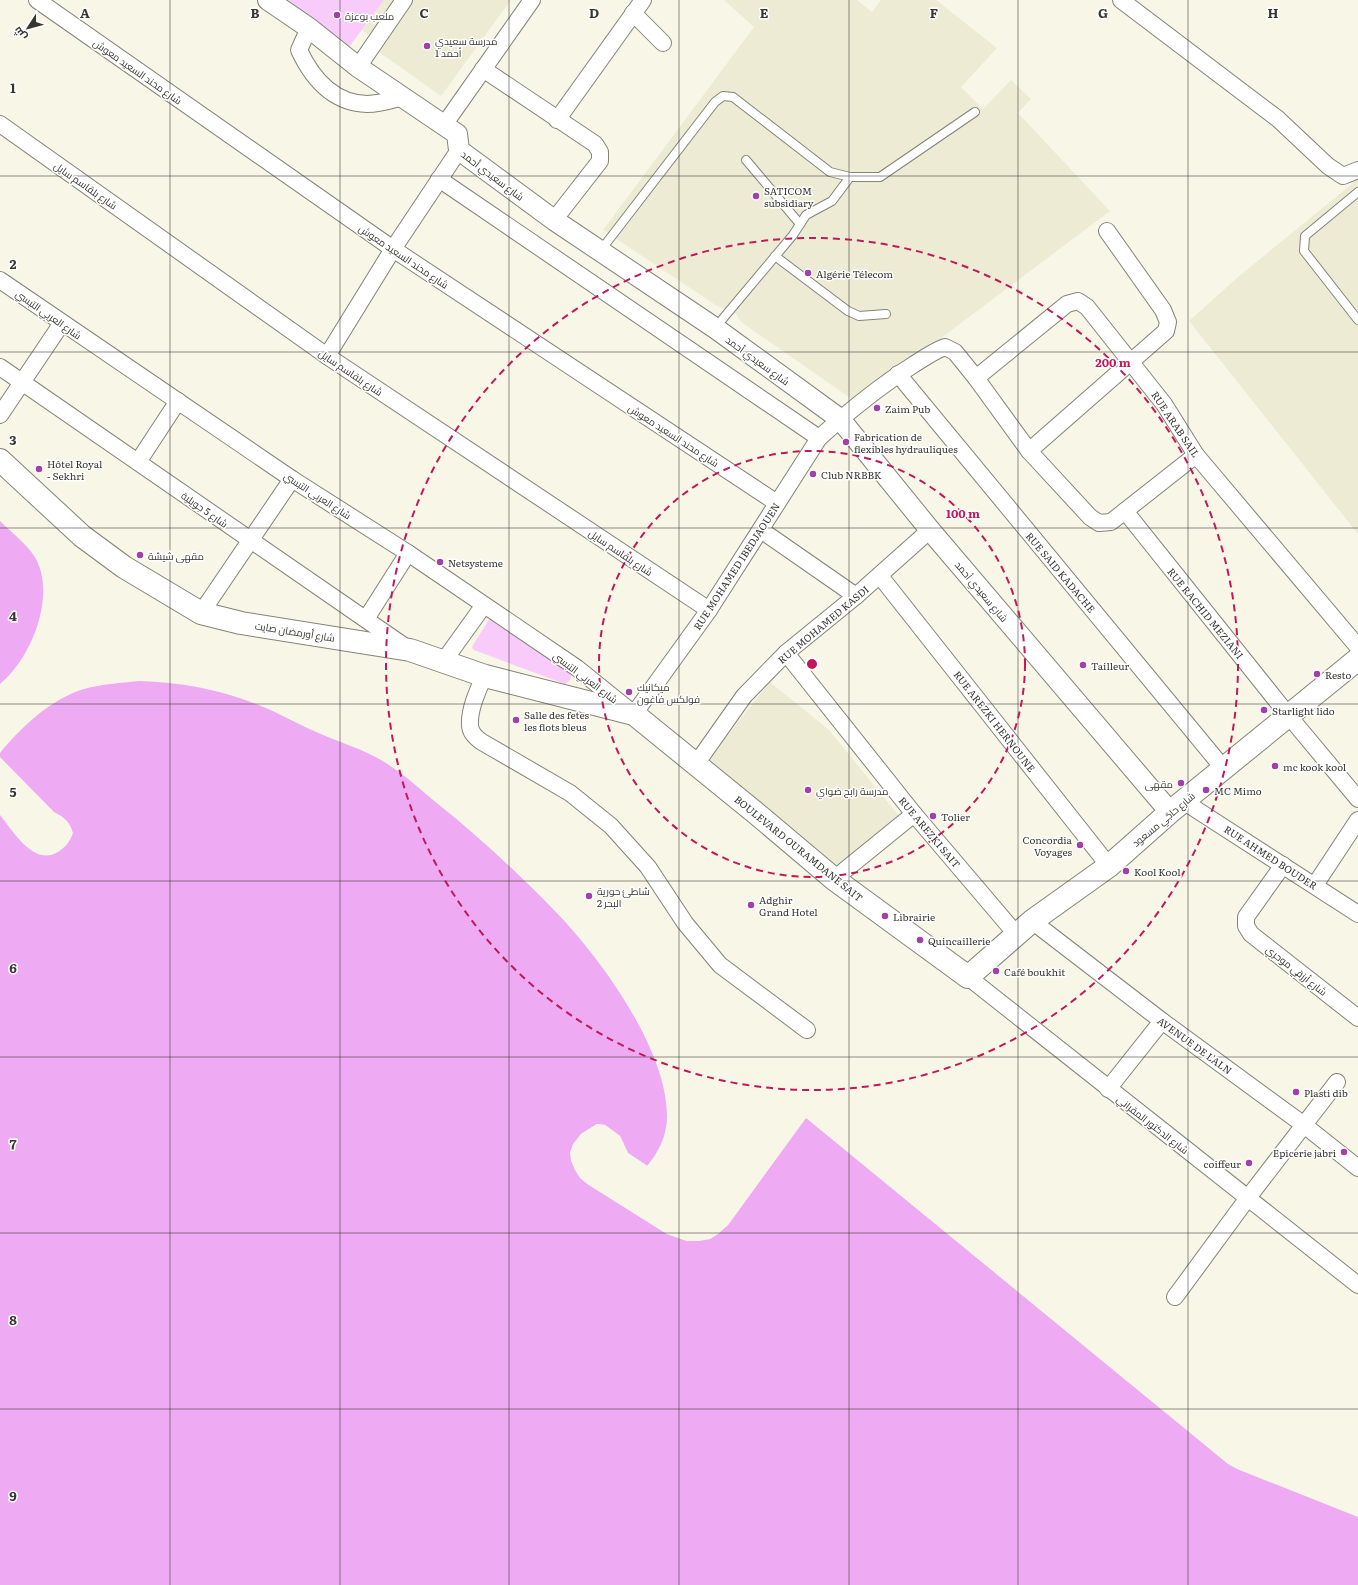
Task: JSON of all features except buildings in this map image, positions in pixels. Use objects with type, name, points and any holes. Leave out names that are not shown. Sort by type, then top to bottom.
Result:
[{"type":"main road","name":"شارع أورمضان صايت","points":[[0,460],[82,536],[124,567],[201,612],[241,622],[410,650],[485,676],[634,714]]},
{"type":"main road","name":"شارع حاجّي مسعود","points":[[968,977],[1024,928],[1109,866],[1177,806],[1358,660]]},
{"type":"main road","name":"BOULEVARD OURAMDANE SAIT","points":[[634,714],[834,879],[968,977]]},
{"type":"street","name":"شارع محند السعيد معوش","points":[[37,0],[393,249],[777,503]]},
{"type":"street","name":"شارع سعيدي أحمد","points":[[268,0],[309,28],[358,67],[457,134],[459,150],[554,220],[715,328],[840,419],[930,530],[1177,806]]},
{"type":"street","points":[[358,67],[404,0]]},
{"type":"street","points":[[444,125],[532,0]]},
{"type":"street","points":[[558,120],[643,0]]},
{"type":"street","points":[[1121,0],[1278,119],[1328,166],[1343,176],[1358,170]]},
{"type":"street","points":[[633,13],[663,43]]},
{"type":"street","points":[[309,28],[299,50],[307,67],[321,85],[334,94],[351,101],[367,104],[386,102],[404,97]]},
{"type":"street","points":[[483,69],[595,144],[600,152],[600,161],[554,220]]},
{"type":"street","name":"شارع بلقاسم سايل","points":[[0,124],[327,356],[709,610]]},
{"type":"street","points":[[327,356],[393,249],[459,150]]},
{"type":"street","points":[[439,179],[819,438]]},
{"type":"street","points":[[1029,451],[1166,331],[1168,322],[1163,310],[1107,231]]},
{"type":"street","name":"شارع العربي التبسي","points":[[0,280],[292,479],[408,553],[577,668],[634,714]]},
{"type":"street","name":"RUE ARAB SAIL","points":[[976,378],[1067,304],[1078,301],[1087,307],[1164,404],[1196,455],[1358,647]]},
{"type":"street","points":[[0,415],[62,323]]},
{"type":"street","name":"RUE MOHAMED IBEDJAOUEN","points":[[634,714],[709,610],[819,438],[840,419],[898,374],[937,350],[945,347],[955,352],[976,378]]},
{"type":"street","name":"شارع 5 جويلية","points":[[0,367],[410,650]]},
{"type":"street","name":"RUE SAID KADACHE","points":[[898,374],[1224,769]]},
{"type":"street","points":[[976,378],[1029,451],[1090,517],[1098,523],[1111,522],[1196,455]]},
{"type":"street","points":[[138,462],[178,401]]},
{"type":"street","points":[[201,612],[292,479]]},
{"type":"street","name":"RUE RACHID MEZIANI","points":[[1125,511],[1288,715],[1358,799]]},
{"type":"street","points":[[761,530],[856,596]]},
{"type":"street","name":"RUE MOHAMED KASDI","points":[[696,764],[744,696],[786,653],[880,576],[930,530]]},
{"type":"street","points":[[366,619],[408,553]]},
{"type":"street","name":"RUE AREZKI HERNOUNE","points":[[880,576],[1109,866]]},
{"type":"street","points":[[443,662],[484,605]]},
{"type":"street","name":"RUE AREZKI SAIT","points":[[786,653],[914,814],[1024,928]]},
{"type":"street","points":[[485,676],[478,687],[471,715],[470,726],[474,736],[570,793],[611,826],[648,867],[684,923],[720,965],[807,1030]]},
{"type":"street","name":"RUE AHMED BOUDER","points":[[1177,806],[1282,865],[1358,914]]},
{"type":"street","points":[[834,879],[914,814]]},
{"type":"street","points":[[1315,885],[1358,820]]},
{"type":"street","name":"شارع أرزقي موحري","points":[[1282,865],[1246,917],[1246,926],[1251,934],[1358,1018]]},
{"type":"street","name":"AVENUE DE L'ALN","points":[[1024,928],[1162,1021],[1304,1125],[1358,1168]]},
{"type":"street","name":"شارع الدكتور المقراني","points":[[968,977],[1247,1199],[1358,1285]]},
{"type":"street","points":[[1108,1089],[1162,1021]]},
{"type":"street","points":[[1175,1297],[1247,1199],[1337,1082]]},
{"type":"lane","points":[[600,251],[715,102],[723,96],[732,97],[830,172],[850,177],[880,177],[975,112]]},
{"type":"lane","points":[[746,160],[800,224]]},
{"type":"lane","points":[[715,328],[775,256],[806,215],[832,201],[850,177]]},
{"type":"lane","points":[[1358,192],[1305,236],[1304,251],[1358,320]]},
{"type":"lane","points":[[775,256],[848,311],[859,316],[886,314]]},
{"type":"shaded area","name":"ملعب بوعزة","points":[[279,0],[384,0],[349,47]]},
{"type":"shaded area","name":"مدرسة سعيدي أحمد 1","points":[[384,0],[511,0],[441,96],[379,52],[373,39],[362,30]]},
{"type":"shaded area","points":[[724,0],[857,0],[872,12],[881,0],[936,0],[997,48],[961,87],[983,109],[1011,80],[1031,99],[1018,113],[1110,211],[856,402],[741,322],[736,314],[717,306],[603,230],[754,27]]},
{"type":"shaded area","points":[[1358,179],[1358,534],[1189,321],[1238,277]]},
{"type":"shaded area","points":[[0,521],[33,554],[41,574],[43,591],[42,609],[30,643],[22,659],[0,684]]},
{"type":"shaded area","points":[[490,618],[570,673],[571,678],[569,681],[565,684],[474,650],[472,648],[473,645]]},
{"type":"shaded area","points":[[139,681],[186,685],[231,695],[268,709],[314,731],[378,758],[406,778],[482,841],[524,880],[569,927],[589,950],[608,976],[627,1004],[643,1032],[655,1061],[664,1089],[667,1116],[666,1130],[662,1143],[647,1166],[628,1153],[620,1136],[605,1125],[597,1124],[581,1134],[570,1153],[576,1171],[589,1185],[667,1234],[687,1241],[710,1239],[728,1225],[806,1118],[1228,1464],[1237,1469],[1358,1517],[1358,1585],[0,1585],[0,815],[25,845],[41,855],[49,855],[58,852],[71,839],[73,833],[66,820],[54,812],[0,757],[0,753],[27,724],[48,707],[60,700],[91,687]]},
{"type":"shaded area","name":"مدرسة رابح ضواي","points":[[770,682],[829,730],[899,816],[835,867],[705,763]]},
{"type":"pier","points":[[807,1116],[728,1225],[710,1239],[687,1241],[667,1234],[589,1185],[580,1178],[571,1161],[570,1153],[573,1144],[581,1134],[597,1124],[605,1125],[620,1136],[628,1153],[649,1167],[646,1168],[627,1154],[619,1137],[612,1131],[605,1127],[597,1126],[582,1135],[575,1145],[572,1153],[573,1160],[582,1177],[590,1184],[668,1233],[687,1239],[699,1239],[709,1237],[727,1223],[804,1117]]},
{"type":"place","name":"ملعب بوعزة","points":[[337,15]]},
{"type":"place","name":"مدرسة سعيدي أحمد 1","points":[[427,46]]},
{"type":"place","name":"SATICOM subsidiary","points":[[756,196]]},
{"type":"place","name":"Algérie Télecom","points":[[808,273]]},
{"type":"place","name":"Zaim Pub","points":[[877,408]]},
{"type":"place","name":"Fabrication de flexibles hydrauliques","points":[[846,442]]},
{"type":"place","name":"Hôtel Royal - Sekhri","points":[[39,469]]},
{"type":"place","name":"Club NRBBK","points":[[813,474]]},
{"type":"place","name":"مقهى شيشة","points":[[140,555]]},
{"type":"place","name":"Netsysteme","points":[[440,562]]},
{"type":"place","name":"Tailleur","points":[[1083,665]]},
{"type":"place","name":"Resto","points":[[1317,674]]},
{"type":"place","name":"ميكانيك فولكس فاغون","points":[[629,692]]},
{"type":"place","name":"Starlight lido","points":[[1264,710]]},
{"type":"place","name":"Salle des fetes les flots bleus","points":[[516,720]]},
{"type":"place","name":"mc kook kool","points":[[1275,766]]},
{"type":"place","name":"مقهى","points":[[1181,783]]},
{"type":"place","name":"مدرسة رابح ضواي","points":[[808,790]]},
{"type":"place","name":"MC Mimo","points":[[1206,790]]},
{"type":"place","name":"Tolier","points":[[933,816]]},
{"type":"place","name":"Concordia Voyages","points":[[1080,845]]},
{"type":"place","name":"Kool Kool","points":[[1126,871]]},
{"type":"place","name":"شاطئ حورية البحر 2","points":[[589,896]]},
{"type":"place","name":"Adghir Grand Hotel","points":[[751,905]]},
{"type":"place","name":"Librairie","points":[[885,916]]},
{"type":"place","name":"Quincaillerie","points":[[920,940]]},
{"type":"place","name":"Café boukhit","points":[[996,971]]},
{"type":"place","name":"Plasti dib","points":[[1296,1092]]},
{"type":"place","name":"Epicerie jabri","points":[[1344,1152]]},
{"type":"place","name":"coiffeur","points":[[1249,1163]]}]
